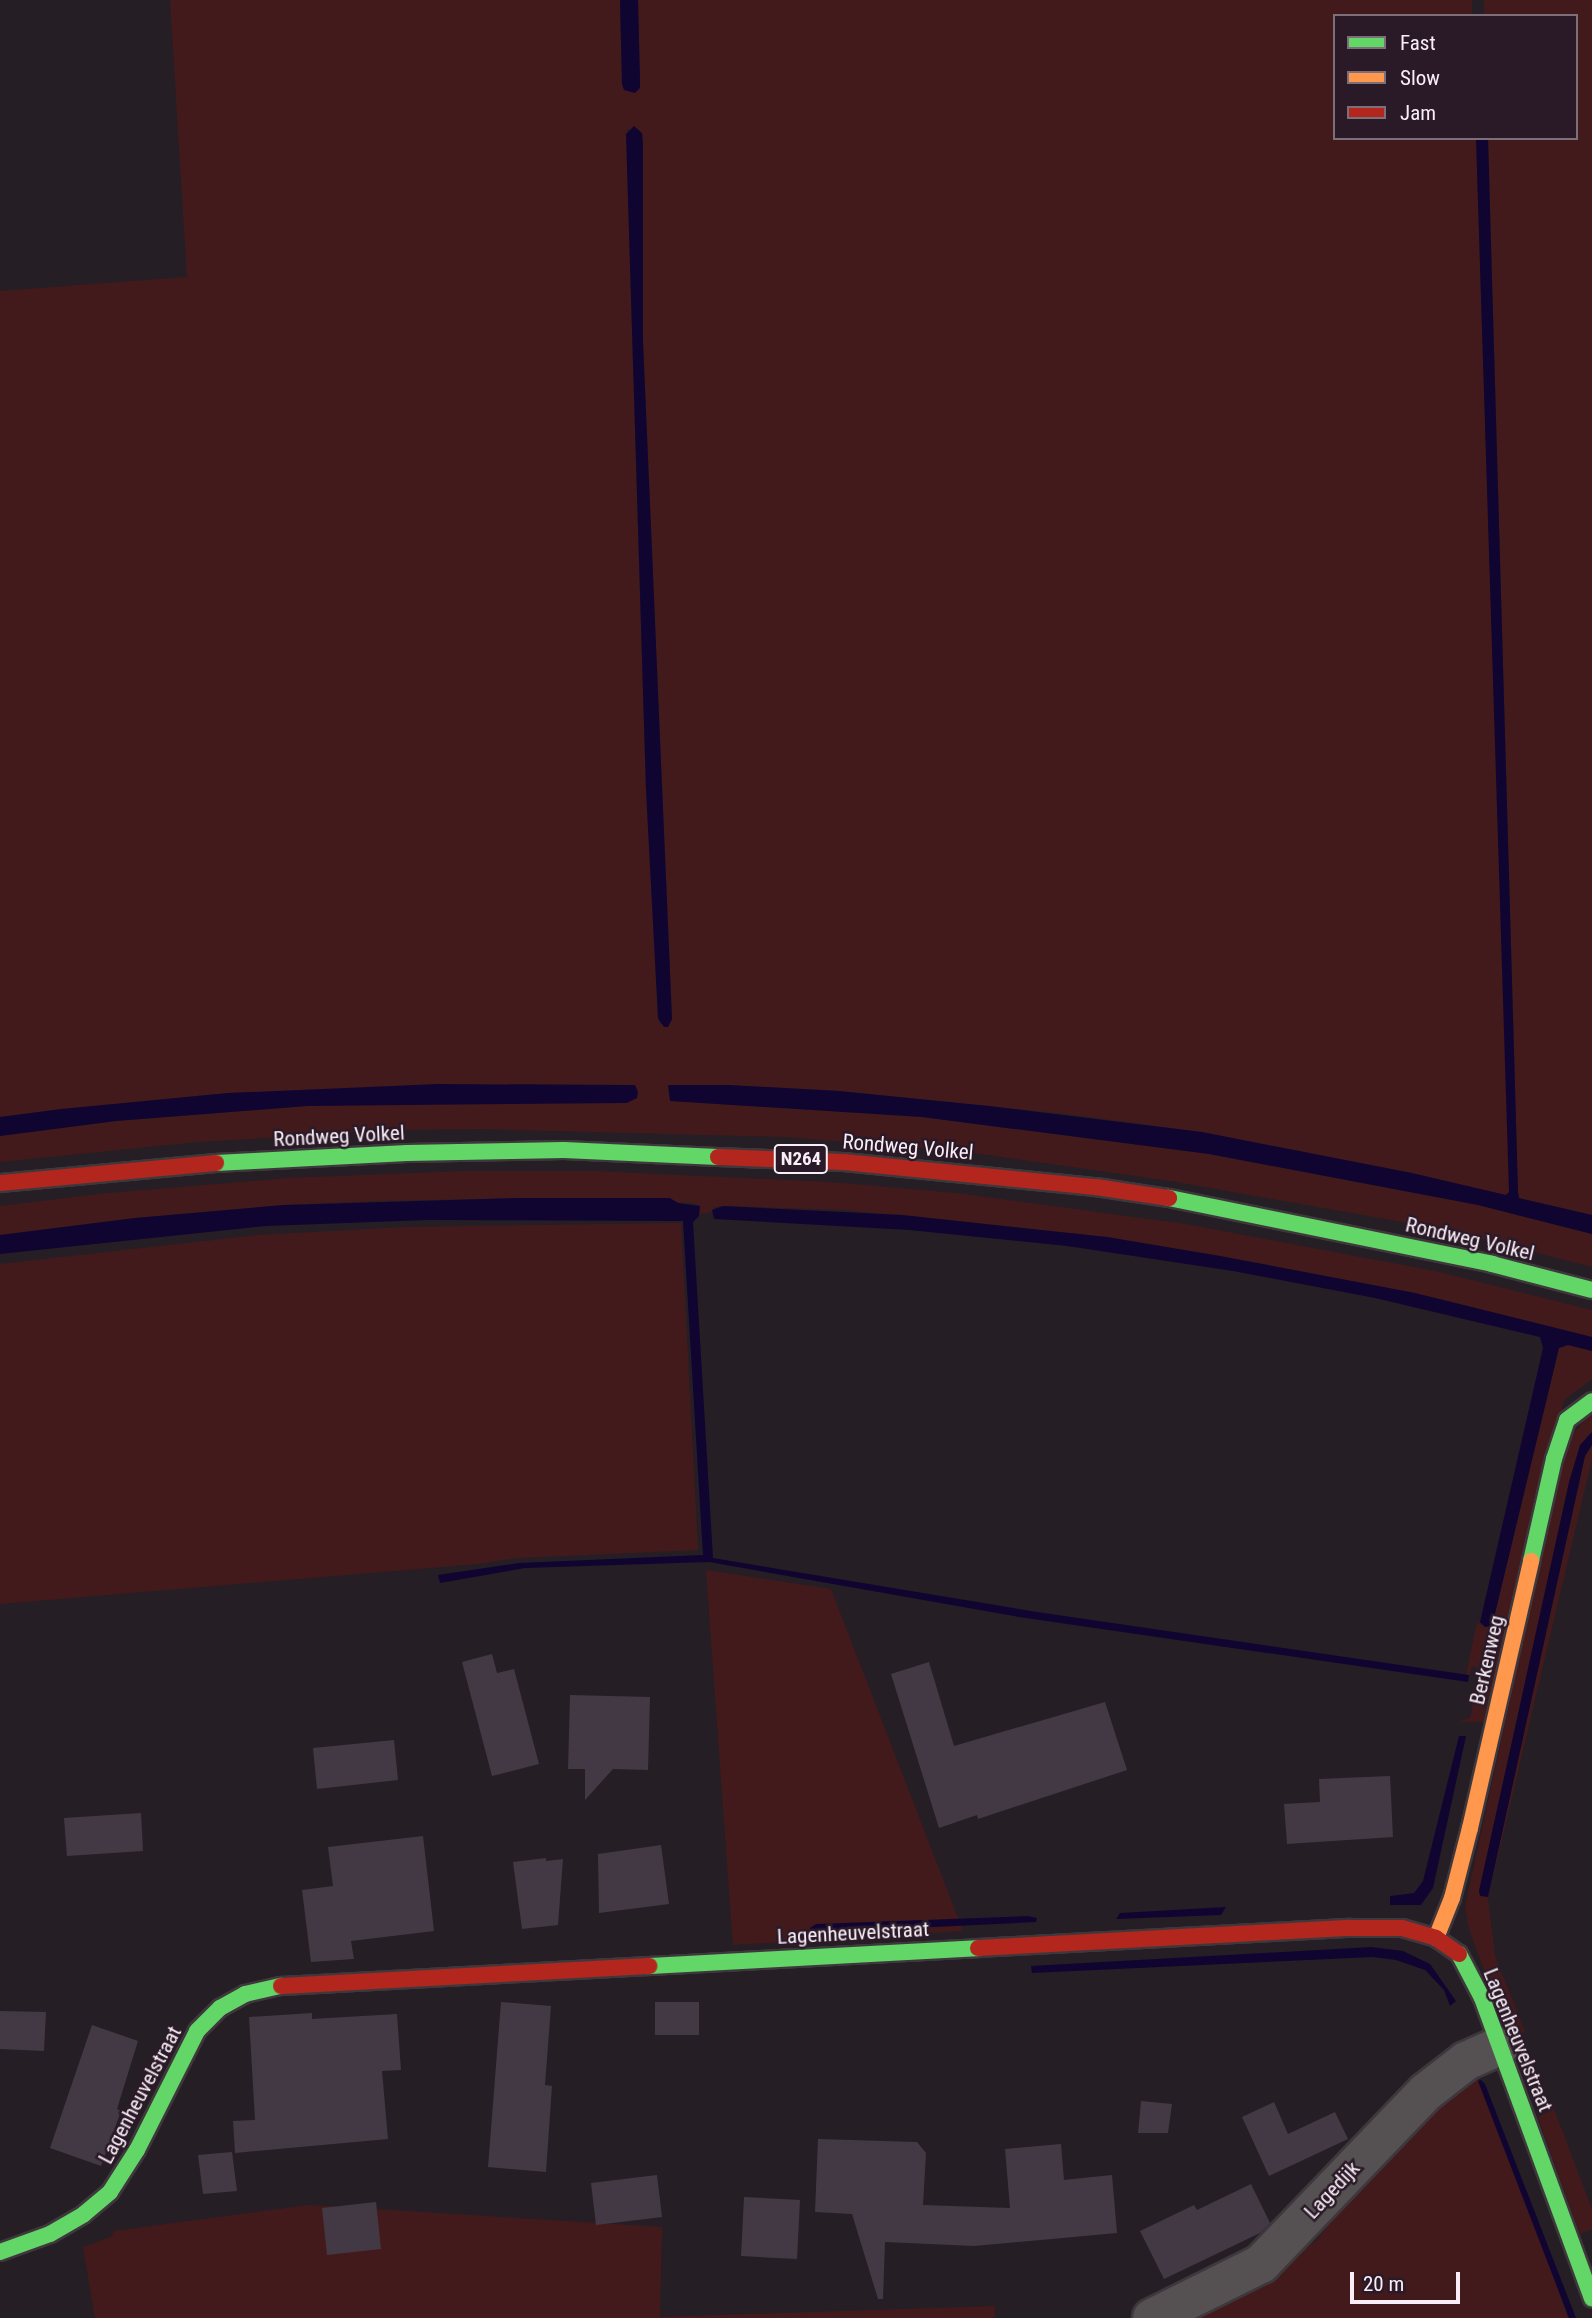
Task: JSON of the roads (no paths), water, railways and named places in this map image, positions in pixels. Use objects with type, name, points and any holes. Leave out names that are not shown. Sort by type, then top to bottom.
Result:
[{"type":"street","name":"Rondweg Volkel","points":[[0,1183],[166,1166],[420,1153],[565,1150],[844,1162],[1096,1187],[1217,1206],[1492,1264],[1592,1290]]},
{"type":"street","name":"Berkenweg","points":[[1436,1938],[1452,1898],[1467,1839],[1554,1459],[1567,1420],[1592,1401]]},
{"type":"street","name":"Lagenheuvelstraat","points":[[0,2252],[50,2234],[84,2214],[110,2192],[137,2150],[197,2031],[220,2008],[245,1994],[276,1986],[1350,1928],[1402,1928],[1436,1938],[1460,1955],[1482,1998],[1592,2299]]},
{"type":"street","name":"Lagedijk","points":[[1152,2318],[1261,2264],[1426,2092],[1466,2061],[1500,2046]]}]
